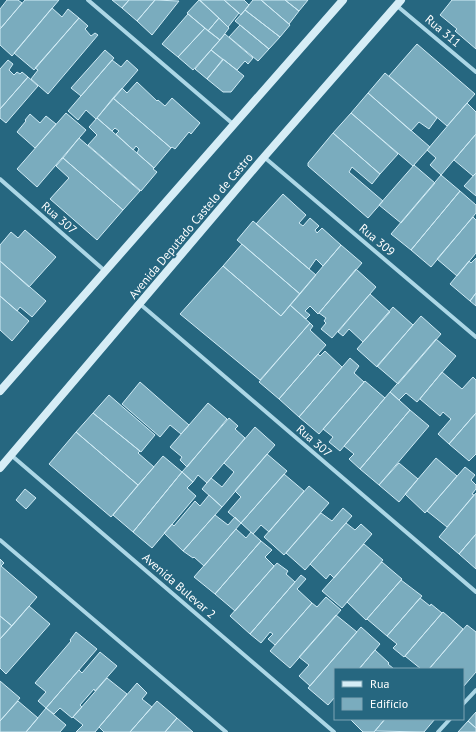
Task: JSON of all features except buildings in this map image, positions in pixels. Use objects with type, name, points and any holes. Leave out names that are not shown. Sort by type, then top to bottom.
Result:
[{"type":"main road","points":[[0,391],[343,0]]},
{"type":"main road","name":"Avenida Deputado Castelo de Castro","points":[[0,468],[264,157],[399,2]]},
{"type":"street","points":[[88,0],[233,124]]},
{"type":"street","name":"Rua 311","points":[[399,2],[476,72]]},
{"type":"street","name":"Rua 309","points":[[264,157],[476,337]]},
{"type":"street","name":"Rua 307","points":[[0,179],[105,271]]},
{"type":"street","name":"Rua 307","points":[[140,304],[476,592]]},
{"type":"street","name":"Avenida Bulevar 2","points":[[11,455],[334,732]]},
{"type":"street","points":[[0,540],[226,732]]},
{"type":"street","points":[[464,703],[476,690]]},
{"type":"street","points":[[438,732],[449,720]]}]
